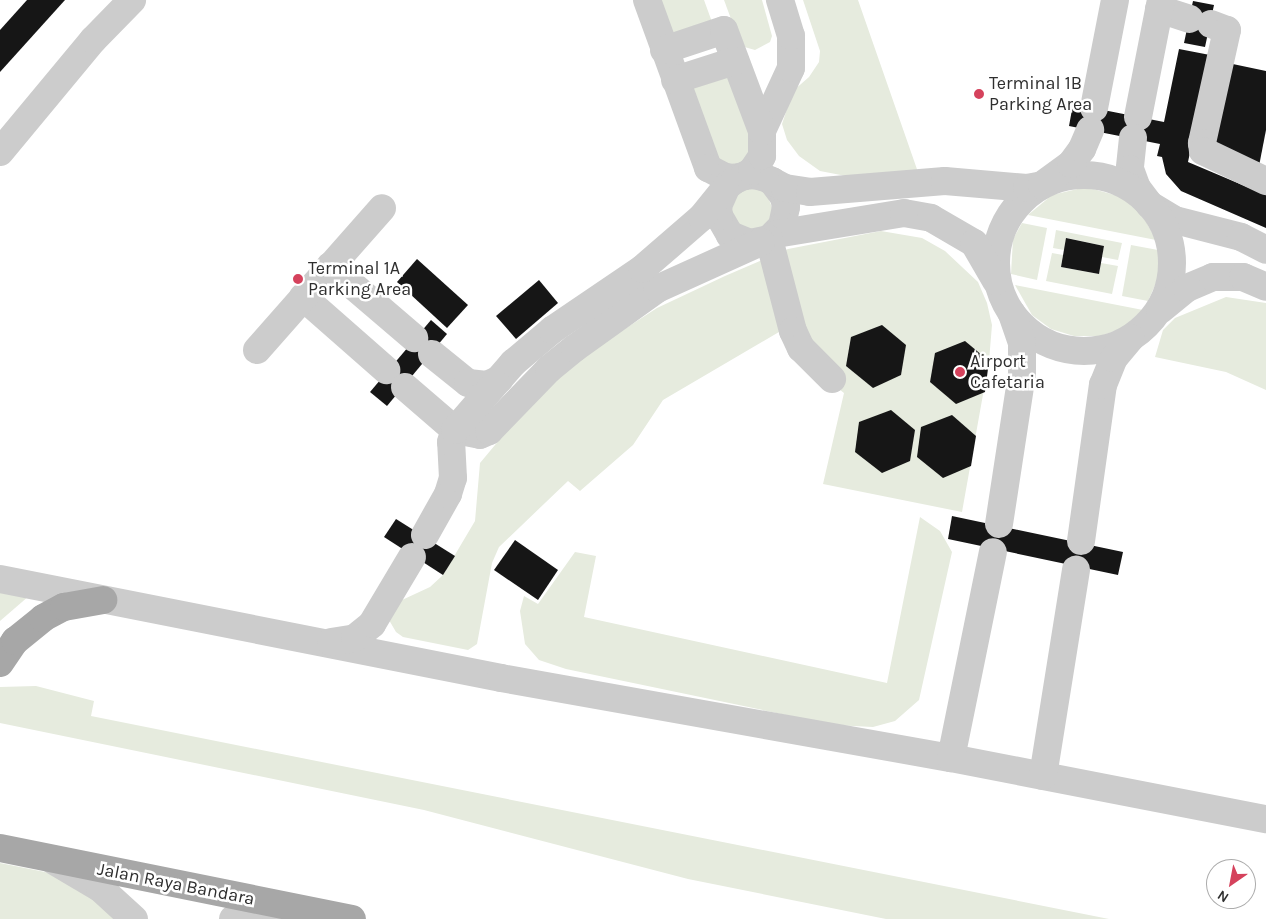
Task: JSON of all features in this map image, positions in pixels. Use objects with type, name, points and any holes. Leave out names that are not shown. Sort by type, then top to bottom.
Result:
[{"type":"main road","points":[[0,663],[16,641],[43,618],[64,607],[103,600]]},
{"type":"main road","name":"Jalan Raya Bandara","points":[[0,848],[352,919]]},
{"type":"street","points":[[0,152],[88,47],[132,0]]},
{"type":"street","points":[[647,0],[708,168],[736,181]]},
{"type":"street","points":[[762,131],[791,68],[791,36],[780,0]]},
{"type":"street","points":[[1000,287],[996,257],[1003,228],[1018,203],[1071,164],[1082,149],[1092,119],[1115,0]]},
{"type":"street","points":[[1154,316],[1168,290],[1172,260],[1166,230],[1138,188],[1130,169],[1135,128],[1160,4],[1227,30],[1202,143],[1203,151],[1266,181]]},
{"type":"street","points":[[327,642],[355,638],[363,632],[418,546],[448,494],[453,478],[451,442],[455,430],[513,363],[552,330],[642,269],[702,217],[762,156],[762,131],[724,30],[664,50]]},
{"type":"street","points":[[675,80],[735,61]]},
{"type":"street","points":[[999,524],[1023,366],[1022,343],[1000,287],[974,243],[931,218],[904,213],[769,238],[740,240],[724,226],[718,206],[736,181],[754,175],[785,188],[810,192],[945,181],[1011,188],[1042,185],[1070,176],[1099,176],[1127,186],[1150,205],[1175,220],[1241,237],[1266,250]]},
{"type":"street","points":[[303,297],[455,430],[471,436],[489,432],[549,369],[657,289],[769,238],[782,226],[786,207],[779,188],[772,181]]},
{"type":"street","points":[[257,350],[382,208]]},
{"type":"street","points":[[769,238],[793,331],[801,348],[832,379]]},
{"type":"street","points":[[330,266],[468,383],[487,385],[500,379]]},
{"type":"street","points":[[1081,541],[1103,385],[1114,358],[1154,316],[1186,288],[1201,280],[1227,276],[1244,277],[1266,287]]},
{"type":"street","points":[[1011,312],[1030,332],[1069,349],[1109,347],[1134,335]]},
{"type":"street","points":[[951,758],[992,552]]},
{"type":"street","points":[[1043,776],[1076,570]]},
{"type":"street","points":[[0,579],[327,642],[501,678],[951,758],[1266,819]]},
{"type":"street","points":[[46,857],[100,888],[134,919]]},
{"type":"street","points":[[233,919],[273,909],[312,911]]},
{"type":"shaded area","points":[[657,0],[704,0],[712,22],[670,37]]},
{"type":"shaded area","points":[[724,0],[762,0],[772,36],[770,42],[755,50],[741,46]]},
{"type":"shaded area","points":[[803,0],[858,0],[919,175],[846,176],[820,171],[799,156],[787,140],[782,124],[793,91],[809,77],[819,62],[820,51]]},
{"type":"shaded area","points":[[728,74],[753,140],[747,158],[738,164],[727,164],[718,161],[688,86]]},
{"type":"shaded area","points":[[1086,187],[1122,197],[1142,214],[1156,240],[1028,215],[1052,195]]},
{"type":"shaded area","points":[[759,188],[767,194],[774,213],[762,229],[743,231],[729,216],[739,190]]},
{"type":"shaded area","points":[[1022,223],[1047,228],[1037,280],[1011,274],[1013,239]]},
{"type":"shaded area","points":[[1056,230],[1122,243],[1118,260],[1102,257],[1104,246],[1067,238],[1064,250],[1053,248]]},
{"type":"shaded area","points":[[881,231],[922,238],[945,251],[978,282],[987,303],[992,325],[989,361],[962,512],[823,484],[844,393],[801,360],[779,332],[663,400],[633,445],[580,491],[568,481],[499,547],[492,563],[477,644],[468,650],[403,637],[396,632],[389,620],[402,600],[430,587],[443,575],[475,521],[480,463],[539,392],[583,356],[657,308],[788,249]]},
{"type":"shaded area","points":[[1131,245],[1158,250],[1160,274],[1148,301],[1122,296]]},
{"type":"shaded area","points":[[1052,253],[1063,255],[1061,267],[1099,274],[1101,263],[1118,266],[1112,294],[1046,281]]},
{"type":"shaded area","points":[[1015,285],[1143,310],[1124,327],[1112,332],[1100,336],[1074,336],[1051,329],[1032,315]]},
{"type":"shaded area","points":[[1226,297],[1266,303],[1266,390],[1226,372],[1155,357],[1163,330],[1175,318]]},
{"type":"shaded area","points":[[920,517],[940,531],[952,552],[919,700],[895,721],[873,727],[834,725],[566,669],[539,660],[525,644],[520,611],[524,596],[538,604],[575,552],[596,556],[584,617],[887,683]]},
{"type":"shaded area","points":[[0,582],[37,589],[0,621]]},
{"type":"shaded area","points":[[36,686],[94,701],[91,716],[1109,919],[886,919],[688,879],[424,810],[0,723],[0,687]]},
{"type":"shaded area","points":[[0,863],[45,872],[74,885],[99,901],[115,919],[0,919]]},
{"type":"building","points":[[27,0],[65,0],[0,72],[0,30]]},
{"type":"building","points":[[1193,1],[1214,5],[1205,47],[1184,43]]},
{"type":"building","points":[[1179,49],[1210,55],[1188,162],[1266,195],[1266,228],[1181,191],[1166,174],[1162,157],[1157,156],[1160,144],[1069,126],[1073,104],[1164,122]]},
{"type":"building","points":[[1228,63],[1266,71],[1266,130],[1259,166],[1210,157]]},
{"type":"building","points":[[1066,238],[1104,246],[1099,274],[1061,267]]},
{"type":"building","points":[[417,259],[468,305],[447,328],[397,282]]},
{"type":"building","points":[[539,280],[558,303],[516,339],[496,316]]},
{"type":"building","points":[[431,320],[447,334],[387,406],[370,392]]},
{"type":"building","points":[[882,325],[906,345],[901,375],[873,388],[846,366],[851,337]]},
{"type":"building","name":"Airport Cafetaria","points":[[965,341],[989,361],[985,392],[956,404],[930,382],[935,353]]},
{"type":"building","points":[[891,410],[915,430],[910,461],[882,473],[855,452],[859,422]]},
{"type":"building","name":"Airport Cafetaria","points":[[952,415],[976,436],[971,466],[943,478],[917,457],[921,427]]},
{"type":"building","points":[[952,516],[1123,552],[1118,575],[948,539]]},
{"type":"building","points":[[396,519],[455,556],[443,575],[384,537]]},
{"type":"building","points":[[515,540],[558,570],[538,600],[494,570]]},
{"type":"place","name":"Terminal 1B Parking Area","points":[[979,94]]},
{"type":"place","name":"Terminal 1A Parking Area","points":[[298,279]]},
{"type":"place","name":"Airport Cafetaria","points":[[960,372]]}]
